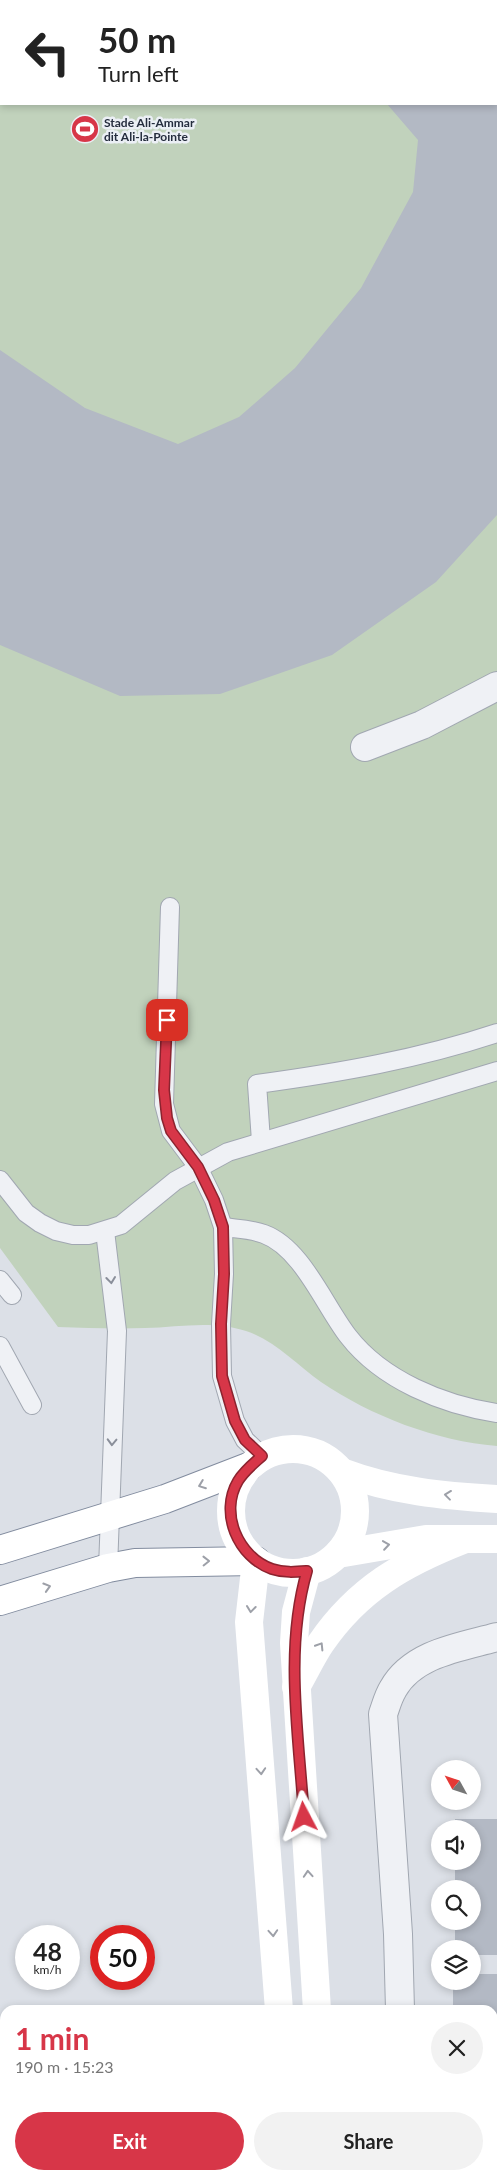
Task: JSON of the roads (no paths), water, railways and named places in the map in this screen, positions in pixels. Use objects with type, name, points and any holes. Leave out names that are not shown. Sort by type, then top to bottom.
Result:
[{"type":"main road","points":[[0,1550],[165,1499],[255,1462],[278,1450],[296,1448],[321,1456],[342,1472],[370,1483],[416,1491],[497,1498]]},
{"type":"main road","points":[[255,1462],[237,1482],[231,1498],[231,1516],[235,1534],[243,1549],[256,1561],[272,1569],[289,1573],[307,1571],[323,1565],[338,1554],[348,1539],[354,1522],[354,1505],[351,1488],[342,1472]]},
{"type":"main road","points":[[338,1554],[426,1539],[497,1539]]},
{"type":"main road","points":[[296,1688],[320,1643],[349,1607],[385,1577],[425,1555],[463,1540]]},
{"type":"main road","points":[[0,1601],[108,1568],[160,1562],[256,1561]]},
{"type":"main road","points":[[256,1561],[249,1622],[279,2005]]},
{"type":"main road","points":[[307,1571],[296,1612],[296,1688],[317,2005]]},
{"type":"street","points":[[365,746],[422,725],[497,686]]},
{"type":"street","points":[[400,2005],[398,1934],[383,1714],[393,1688],[411,1668],[436,1654],[497,1637]]},
{"type":"lane","points":[[170,908],[164,1104],[171,1131],[198,1167],[214,1200],[223,1227],[222,1376],[235,1421],[255,1462]]},
{"type":"lane","points":[[260,1141],[257,1084],[309,1077],[407,1058],[497,1033]]},
{"type":"lane","points":[[0,1180],[26,1213],[40,1223],[56,1231],[73,1235],[90,1235],[121,1225],[154,1197],[198,1167],[228,1152],[260,1141],[293,1134],[497,1071]]},
{"type":"lane","points":[[223,1227],[251,1230],[266,1235],[280,1243],[302,1267],[348,1336],[371,1358],[397,1377],[452,1403],[497,1413]]},
{"type":"lane","points":[[105,1231],[117,1331],[108,1568]]},
{"type":"lane","points":[[0,1280],[12,1295]]},
{"type":"lane","points":[[0,1346],[32,1406]]},
{"type":"place","name":"Stade Ali-Ammar dit Ali-la-Pointe","points":[[85,129]]}]
